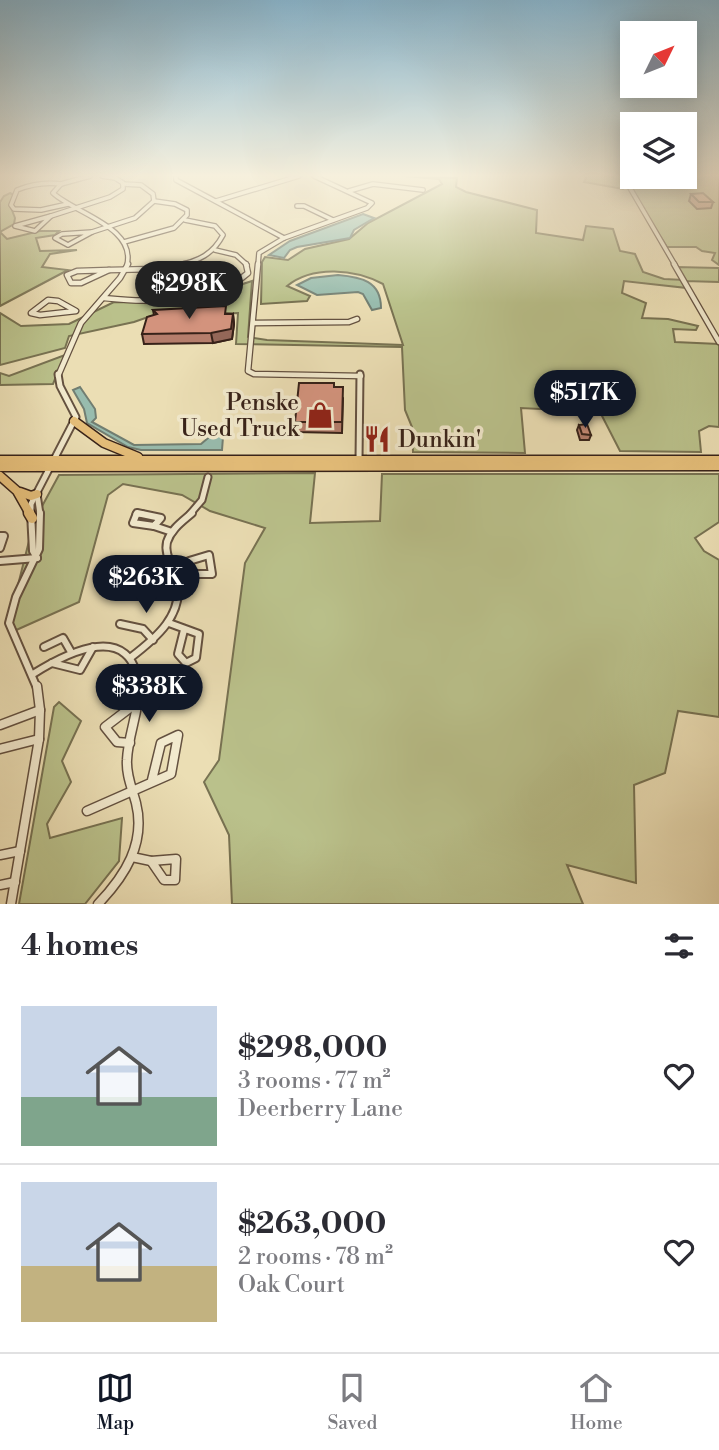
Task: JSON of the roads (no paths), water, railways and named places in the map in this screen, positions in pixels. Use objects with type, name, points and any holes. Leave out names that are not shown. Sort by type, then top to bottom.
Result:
[{"type":"highway","points":[[73,425],[119,450],[155,460]]},
{"type":"highway","points":[[0,460],[204,468],[719,467]]},
{"type":"highway","points":[[0,467],[155,460],[719,460]]},
{"type":"highway","points":[[0,476],[24,495],[37,494]]},
{"type":"highway","points":[[17,491],[32,518]]},
{"type":"street","points":[[42,218],[15,226],[35,231],[49,218]]},
{"type":"street","points":[[37,558],[33,551],[31,504],[73,425],[74,407],[59,387],[57,378],[84,318],[122,279],[129,252],[124,242],[92,218]]},
{"type":"street","points":[[92,232],[68,245],[55,238],[62,234],[92,232],[134,218]]},
{"type":"street","points":[[248,218],[284,238]]},
{"type":"street","points":[[330,218],[334,220]]},
{"type":"street","points":[[338,218],[284,238],[257,255],[247,368],[250,372],[351,372],[362,376],[359,460]]},
{"type":"street","points":[[647,218],[719,342]]},
{"type":"street","points":[[109,270],[79,284],[71,283],[67,275],[77,271],[181,265],[215,250],[223,235],[208,223],[185,220],[161,233],[124,242]]},
{"type":"street","points":[[104,298],[149,301],[196,297],[241,281],[248,273],[246,262],[236,255],[215,250]]},
{"type":"street","points":[[76,311],[53,300],[43,302],[32,313],[40,315],[90,312]]},
{"type":"street","points":[[253,323],[349,322],[357,319]]},
{"type":"street","points":[[130,658],[169,623],[177,602],[177,579],[166,554],[169,537],[201,502],[208,477],[204,468]]},
{"type":"street","points":[[208,477],[223,468]]},
{"type":"street","points":[[11,904],[39,739],[40,710],[33,674],[4,623],[37,558],[40,504],[37,494]]},
{"type":"street","points":[[154,526],[172,532]]},
{"type":"street","points":[[0,537],[4,536],[0,548]]},
{"type":"street","points":[[0,561],[37,558]]},
{"type":"street","points":[[147,575],[172,570]]},
{"type":"street","points":[[177,579],[192,574]]},
{"type":"street","points":[[169,623],[184,631],[199,634],[195,658],[186,663],[178,654],[184,631]]},
{"type":"street","points":[[120,624],[143,629],[153,640]]},
{"type":"street","points":[[44,647],[64,638],[71,652]]},
{"type":"street","points":[[33,674],[71,652],[93,647],[114,648],[130,658],[138,673],[139,701],[127,770],[140,828],[126,872],[108,899],[98,904]]},
{"type":"street","points":[[51,663],[80,670],[93,647]]},
{"type":"street","points":[[130,743],[117,741],[105,727],[139,701]]},
{"type":"street","points":[[0,725],[40,710]]},
{"type":"street","points":[[87,811],[152,780],[171,774],[178,735],[160,743],[152,780]]},
{"type":"street","points":[[0,749],[39,739]]},
{"type":"street","points":[[0,855],[20,851]]},
{"type":"street","points":[[132,857],[151,861]]},
{"type":"street","points":[[0,885],[15,882]]},
{"type":"place","name":"Penske Used Truck","points":[[320,415]]},
{"type":"place","name":"Dunkin'","points":[[377,439]]}]
